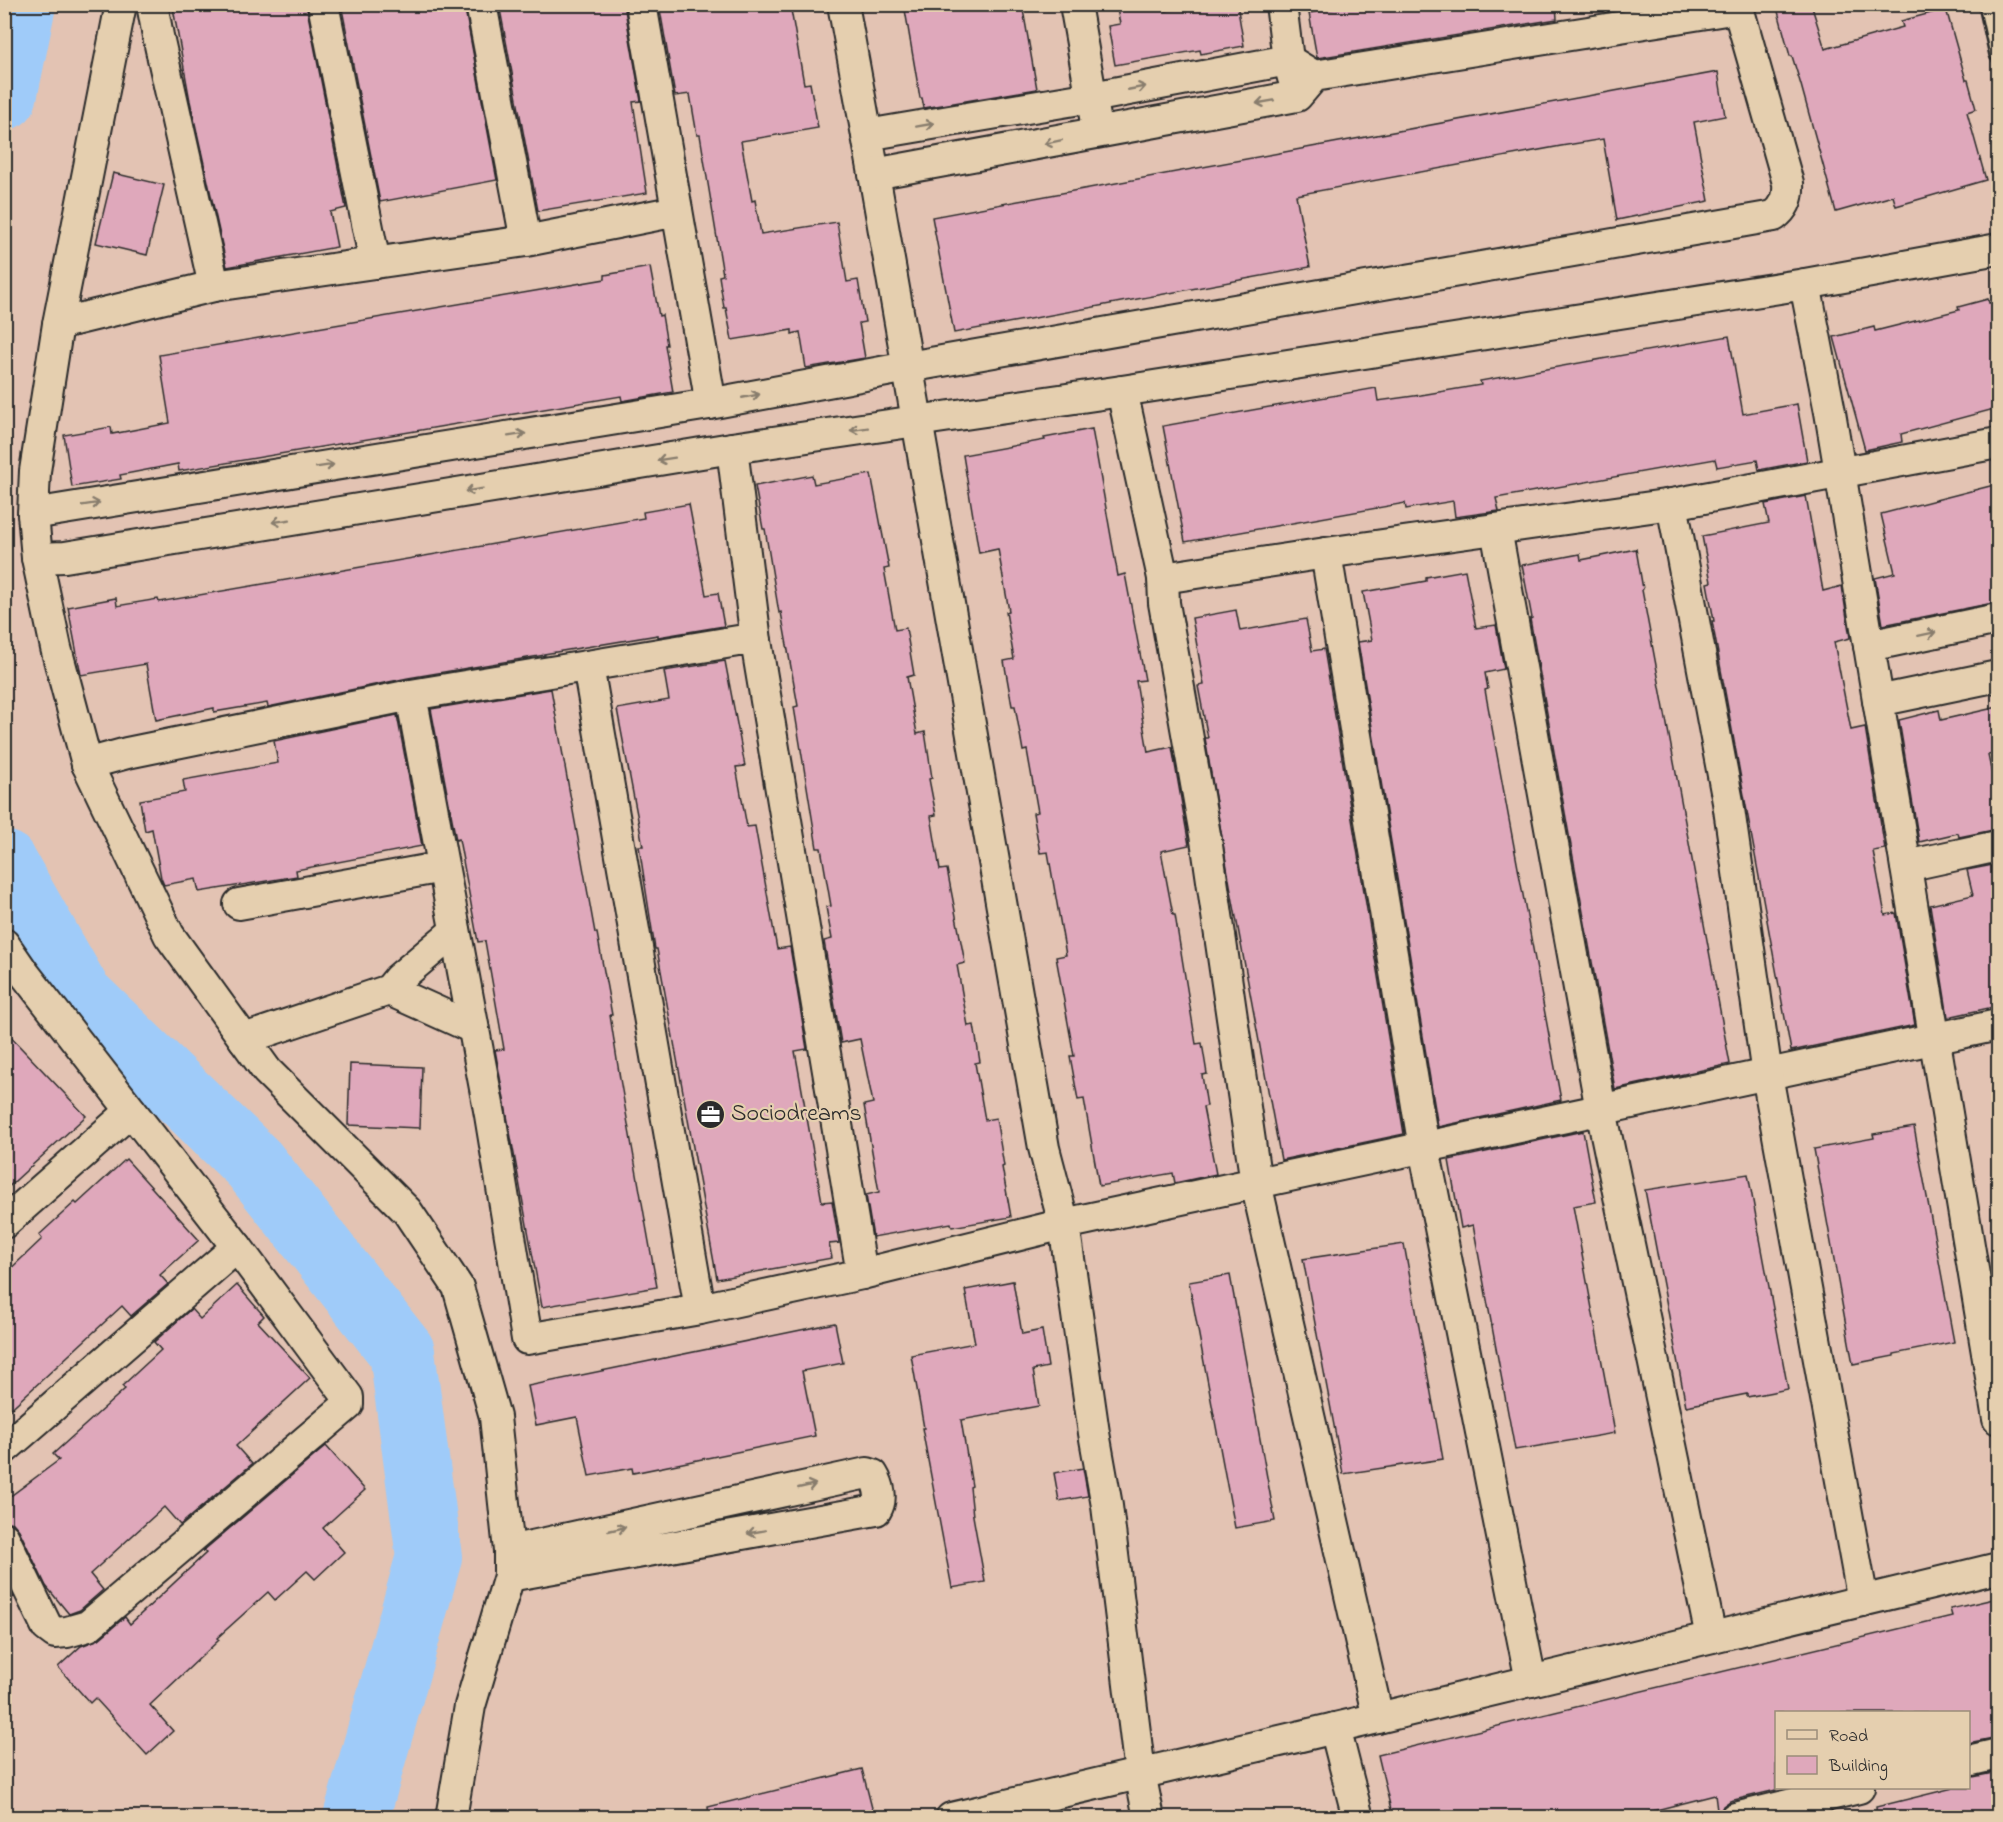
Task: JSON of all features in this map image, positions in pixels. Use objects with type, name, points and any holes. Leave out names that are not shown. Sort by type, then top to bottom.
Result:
[{"type":"street","points":[[121,4],[58,324],[35,471],[33,514],[37,558],[87,764],[170,935],[267,1071],[407,1210],[458,1287],[495,1417],[509,1563],[470,1706],[451,1818]]},
{"type":"street","points":[[152,4],[214,286]]},
{"type":"street","points":[[323,4],[375,262]]},
{"type":"street","points":[[481,4],[526,241]]},
{"type":"street","points":[[641,4],[708,387],[709,404]]},
{"type":"street","points":[[843,4],[1044,1148],[1064,1224],[1094,1433],[1107,1506],[1140,1773],[1149,1818]]},
{"type":"street","points":[[1075,4],[1098,132]]},
{"type":"street","points":[[1281,4],[1288,60],[1305,86]]},
{"type":"street","points":[[33,514],[709,404],[908,367],[1760,220],[1774,216],[1781,211],[1788,195],[1788,183],[1737,6],[1305,86],[1098,132],[874,174]]},
{"type":"street","points":[[867,135],[1092,97],[1288,60]]},
{"type":"street","points":[[58,324],[214,286],[526,241],[677,211]]},
{"type":"street","points":[[37,558],[77,555],[732,448],[1122,391],[1805,284],[1998,249]]},
{"type":"street","points":[[1805,284],[1840,472],[1998,1419]]},
{"type":"street","points":[[1122,391],[1163,578],[1164,603],[1207,846],[1256,1183],[1378,1718]]},
{"type":"street","points":[[1163,578],[1672,504],[1998,443]]},
{"type":"street","points":[[732,448],[756,641],[862,1274]]},
{"type":"street","points":[[1672,504],[1728,802],[1767,1075],[1863,1601]]},
{"type":"street","points":[[1496,529],[1601,1110],[1712,1637]]},
{"type":"street","points":[[1326,553],[1424,1148],[1531,1681]]},
{"type":"street","points":[[1869,646],[1998,619]]},
{"type":"street","points":[[87,764],[127,753],[411,695],[738,641],[756,641]]},
{"type":"street","points":[[588,666],[700,1309]]},
{"type":"street","points":[[1878,701],[1998,676]]},
{"type":"street","points":[[411,695],[473,1028],[527,1339],[700,1309],[862,1274],[1064,1224],[1998,1025]]},
{"type":"street","points":[[1906,866],[1998,846]]},
{"type":"street","points":[[239,904],[443,867]]},
{"type":"street","points":[[244,1039],[389,990],[398,979],[455,931]]},
{"type":"street","points":[[4,944],[14,982],[131,1111],[237,1247],[348,1397],[348,1405],[88,1626],[55,1633],[47,1627],[4,1538]]},
{"type":"street","points":[[389,990],[473,1028]]},
{"type":"street","points":[[4,1223],[131,1111]]},
{"type":"street","points":[[4,1449],[237,1247]]},
{"type":"street","points":[[867,1473],[876,1479],[880,1498],[876,1510],[509,1563],[867,1473]]},
{"type":"street","points":[[951,1818],[1378,1718],[1998,1568]]},
{"type":"street","points":[[1335,1728],[1358,1818]]},
{"type":"street","points":[[1970,1761],[1998,1754]]},
{"type":"street","points":[[1735,1818],[1855,1789]]},
{"type":"lane","points":[[1987,4],[1998,54]]},
{"type":"building","points":[[192,4],[306,4],[346,208],[330,212],[337,247],[227,267],[190,101],[173,8]]},
{"type":"building","points":[[341,4],[464,4],[497,180],[380,202]]},
{"type":"building","points":[[499,4],[624,4],[641,101],[633,102],[647,193],[538,211]]},
{"type":"building","points":[[659,4],[790,4],[804,84],[810,83],[818,128],[741,141],[752,201],[755,200],[761,234],[837,222],[847,282],[858,280],[865,322],[859,323],[865,358],[806,368],[800,332],[792,334],[792,330],[732,340],[719,276],[723,275],[700,135],[697,135],[690,94],[675,96]]},
{"type":"building","points":[[904,4],[1022,4],[1037,89],[924,108],[922,98],[920,98]]},
{"type":"building","points":[[1116,4],[1164,4],[1166,11],[1205,4],[1237,4],[1244,46],[1201,54],[1200,50],[1115,65],[1108,26],[1120,24]]},
{"type":"building","points":[[1358,4],[1556,4],[1557,19],[1317,58],[1309,13]]},
{"type":"building","points":[[1776,4],[1811,4],[1825,49],[1903,27],[1901,21],[1946,9],[1976,109],[1967,112],[1986,180],[1896,206],[1893,196],[1836,212]]},
{"type":"building","points":[[1718,72],[1725,116],[1694,122],[1709,201],[1617,220],[1603,139],[1561,146],[1296,195],[1310,267],[954,333],[932,217]]},
{"type":"building","points":[[113,173],[164,185],[147,255],[96,243]]},
{"type":"building","points":[[650,267],[659,316],[662,315],[673,392],[622,401],[621,396],[179,471],[178,464],[120,475],[121,479],[72,487],[64,435],[111,427],[112,434],[170,423],[159,355],[605,279],[605,275]]},
{"type":"building","points":[[1988,299],[1989,303],[1998,301],[1998,408],[1901,434],[1902,442],[1865,450],[1834,337],[1874,327],[1875,331],[1959,310],[1958,307]]},
{"type":"building","points":[[1729,336],[1743,414],[1797,404],[1807,461],[1759,470],[1757,460],[1717,467],[1715,459],[1496,498],[1499,511],[1455,517],[1453,501],[1406,509],[1405,503],[1185,542],[1163,426],[1376,388],[1378,401],[1421,395],[1481,385],[1480,381]]},
{"type":"building","points":[[1092,429],[1118,576],[1125,574],[1145,680],[1136,681],[1148,752],[1172,747],[1189,845],[1161,851],[1173,915],[1175,915],[1196,1044],[1202,1043],[1207,1074],[1202,1075],[1207,1106],[1203,1107],[1216,1174],[1175,1183],[1173,1173],[1099,1186],[1084,1099],[1078,1100],[1070,1056],[1074,1056],[1056,957],[1066,955],[1048,852],[1040,853],[1033,813],[1038,812],[1027,750],[1023,751],[1004,661],[1014,659],[1006,612],[1009,611],[998,549],[979,553],[963,455]]},
{"type":"building","points":[[871,474],[889,568],[884,569],[895,630],[906,628],[914,675],[907,677],[917,734],[925,732],[932,778],[929,779],[936,815],[931,816],[940,870],[947,869],[965,963],[957,965],[968,1026],[974,1025],[980,1062],[975,1063],[985,1120],[996,1118],[1011,1217],[952,1227],[951,1223],[873,1237],[866,1195],[879,1192],[864,1105],[873,1103],[860,1039],[841,1043],[824,941],[832,939],[826,907],[831,906],[821,848],[817,848],[794,707],[798,706],[755,486],[812,475],[814,484]]},
{"type":"building","points":[[1998,484],[1998,602],[1883,625],[1875,578],[1895,573],[1881,514]]},
{"type":"building","points":[[1806,496],[1823,591],[1842,586],[1850,638],[1834,642],[1851,730],[1865,727],[1885,849],[1873,851],[1885,915],[1896,913],[1915,1025],[1791,1051],[1712,621],[1714,621],[1707,583],[1711,582],[1702,536],[1769,523],[1765,504]]},
{"type":"building","points":[[689,504],[706,595],[718,593],[724,626],[658,637],[658,635],[408,678],[268,707],[267,703],[214,712],[214,708],[156,720],[146,664],[81,675],[68,607],[116,598],[117,606],[158,599],[159,602],[644,518],[643,512]]},
{"type":"building","points":[[1636,549],[1730,1064],[1615,1089],[1522,565],[1580,554],[1581,560]]},
{"type":"building","points":[[1465,570],[1476,628],[1496,625],[1504,669],[1485,673],[1488,689],[1485,690],[1561,1100],[1438,1127],[1358,642],[1372,640],[1363,592],[1426,581],[1426,577]]},
{"type":"building","points":[[1236,610],[1240,631],[1306,619],[1312,651],[1324,649],[1404,1134],[1281,1160],[1205,738],[1208,738],[1198,686],[1204,685],[1192,618]]},
{"type":"building","points":[[725,661],[745,766],[736,767],[747,827],[755,826],[777,949],[790,947],[807,1049],[795,1051],[822,1202],[832,1201],[839,1243],[829,1244],[832,1258],[717,1279],[657,949],[655,949],[639,846],[643,846],[617,709],[669,700],[664,671]]},
{"type":"building","points":[[551,689],[612,1015],[610,1015],[620,1079],[657,1287],[542,1307],[495,1050],[504,1049],[485,941],[478,942],[431,709]]},
{"type":"building","points":[[1998,707],[1998,753],[1988,755],[1998,804],[1998,829],[1959,837],[1958,833],[1919,842],[1899,720],[1939,710],[1941,720]]},
{"type":"building","points":[[397,715],[422,846],[296,870],[297,876],[199,892],[196,879],[164,885],[152,829],[145,831],[140,800],[185,792],[183,780],[278,763],[274,741]]},
{"type":"building","points":[[1998,864],[1998,1006],[1948,1017],[1930,905],[1973,895],[1967,870]]},
{"type":"building","points":[[4,1030],[86,1116],[4,1191]]},
{"type":"building","points":[[350,1064],[422,1067],[420,1128],[348,1125]]},
{"type":"building","points":[[1914,1127],[1954,1342],[1853,1364],[1814,1149],[1874,1138],[1873,1134]]},
{"type":"building","points":[[1583,1131],[1596,1202],[1573,1206],[1615,1433],[1515,1450],[1473,1225],[1461,1228],[1449,1160]]},
{"type":"building","points":[[126,1159],[199,1240],[160,1275],[168,1284],[131,1316],[122,1306],[4,1415],[4,1275],[42,1239],[39,1235]]},
{"type":"building","points":[[1748,1174],[1788,1389],[1747,1397],[1747,1394],[1686,1406],[1645,1190]]},
{"type":"building","points":[[1404,1244],[1443,1459],[1343,1474],[1303,1259]]},
{"type":"building","points":[[1230,1275],[1275,1521],[1235,1528],[1189,1282]]},
{"type":"building","points":[[1013,1281],[1022,1334],[1042,1330],[1048,1367],[1033,1370],[1039,1406],[961,1420],[972,1486],[970,1487],[973,1516],[985,1582],[952,1588],[922,1428],[924,1428],[911,1355],[975,1343],[965,1290]]},
{"type":"building","points":[[237,1285],[264,1316],[258,1322],[310,1378],[236,1446],[252,1464],[180,1525],[164,1507],[90,1574],[103,1590],[80,1610],[69,1614],[46,1586],[19,1530],[13,1523],[4,1521],[4,1501],[59,1460],[53,1454],[125,1389],[122,1386],[161,1350],[154,1342],[191,1309],[200,1319]]},
{"type":"building","points":[[835,1323],[843,1363],[802,1371],[815,1436],[633,1473],[632,1468],[589,1476],[577,1417],[536,1425],[528,1386]]},
{"type":"building","points":[[326,1446],[365,1490],[323,1528],[344,1552],[315,1579],[307,1571],[275,1600],[268,1592],[217,1638],[219,1640],[150,1705],[173,1731],[147,1755],[95,1698],[90,1703],[58,1667],[81,1646],[99,1639],[125,1617],[130,1624],[206,1553],[203,1551]]},
{"type":"building","points":[[1083,1468],[1088,1496],[1059,1501],[1054,1473]]},
{"type":"building","points":[[4,1579],[14,1597],[4,1601]]},
{"type":"building","points":[[1998,1598],[1998,1737],[1970,1743],[1970,1711],[1775,1711],[1776,1790],[1730,1801],[1723,1806],[1718,1818],[1715,1795],[1625,1818],[1393,1818],[1378,1755],[1952,1616],[1950,1609]]},
{"type":"building","points":[[862,1769],[873,1812],[850,1818],[709,1818],[708,1807]]},
{"type":"building","points":[[1998,1772],[1998,1818],[1877,1818],[1876,1807],[1949,1789],[1970,1789],[1970,1778]]},
{"type":"waterway","points":[[4,97],[23,4]]},
{"type":"waterway","points":[[4,863],[79,995],[254,1164],[402,1352],[429,1557],[356,1818]]},
{"type":"railway","points":[[4,1810],[11,1818]]},
{"type":"place","name":"Sociodreams","points":[[710,1114]]}]
